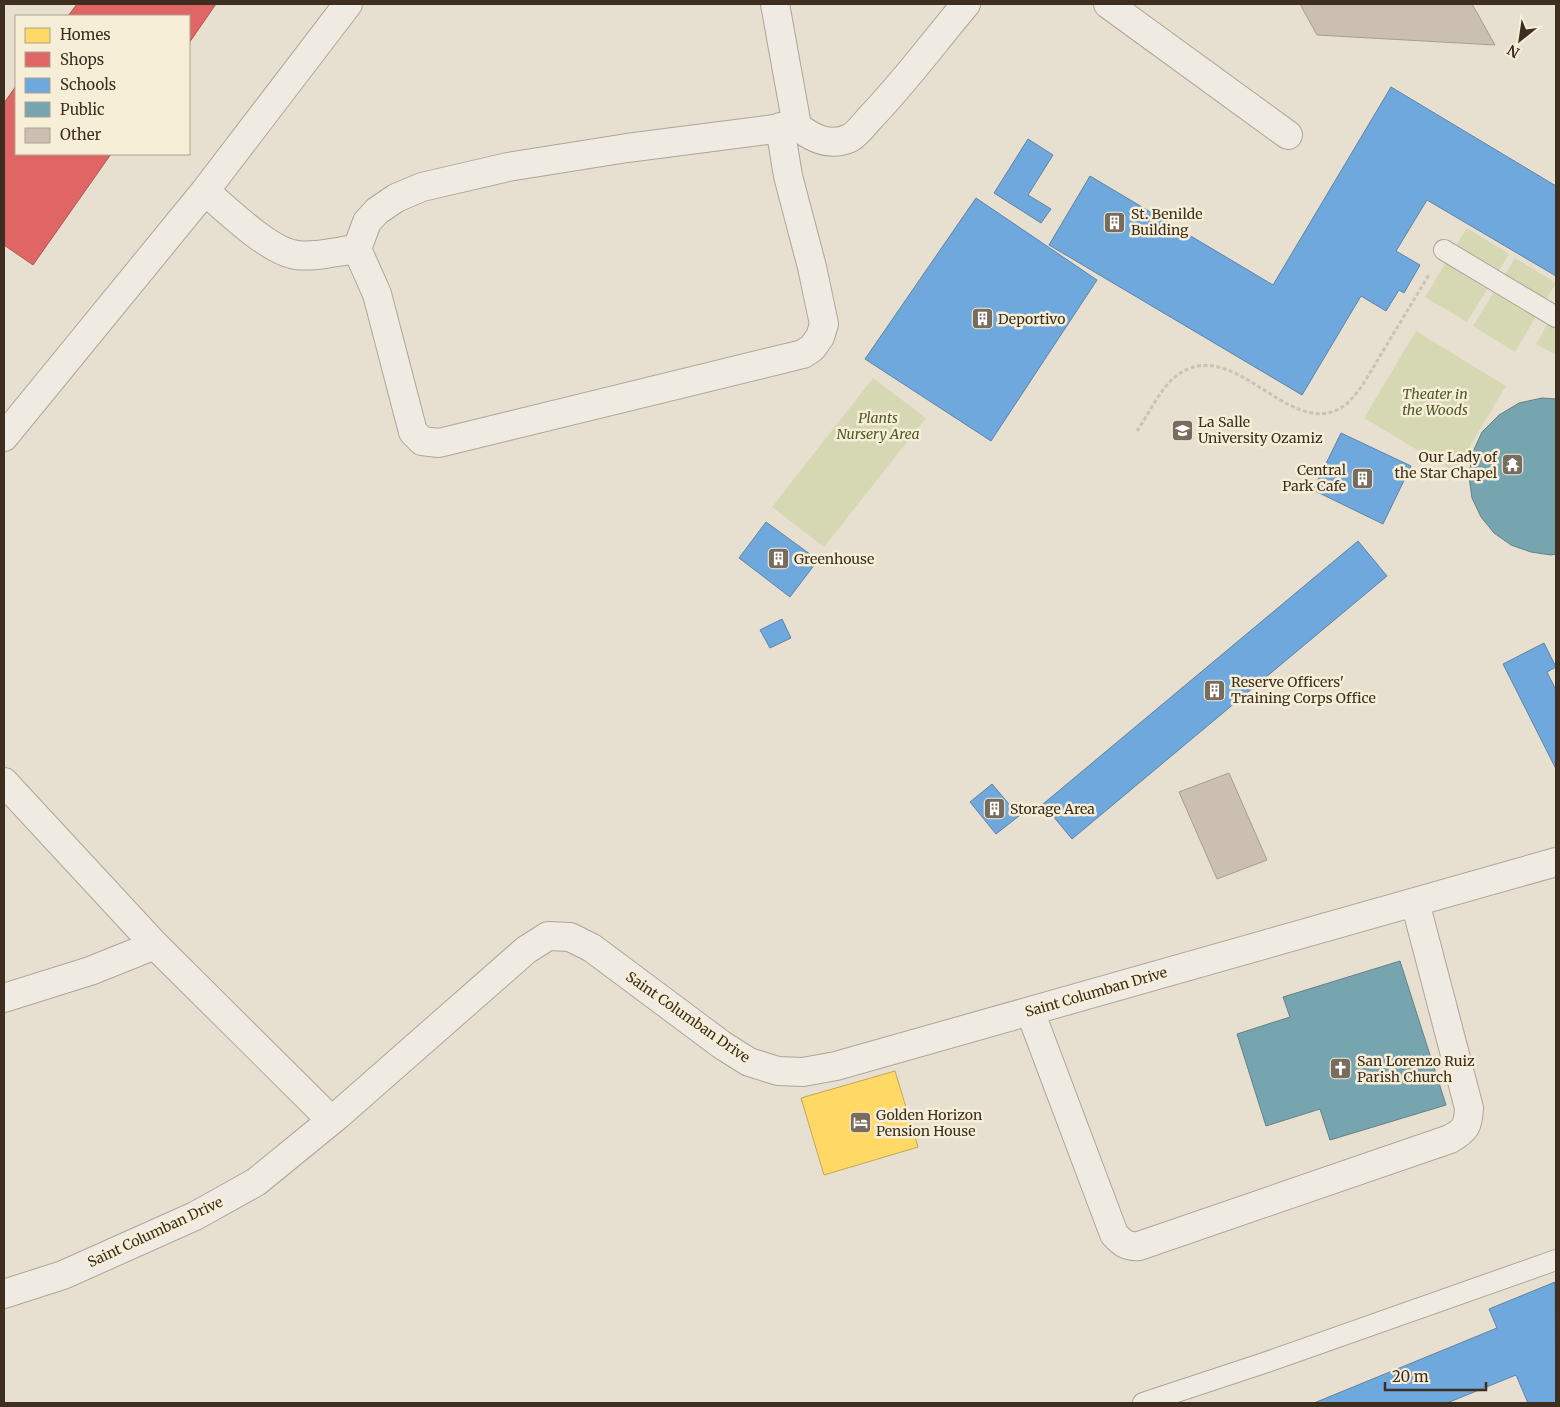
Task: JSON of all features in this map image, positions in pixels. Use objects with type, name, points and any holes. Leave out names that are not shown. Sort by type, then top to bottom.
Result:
[{"type":"street","points":[[4,437],[205,191],[348,4]]},
{"type":"street","points":[[776,4],[789,127],[788,176],[812,267],[824,324],[820,337],[812,348],[803,354],[439,444],[422,441],[412,432],[377,294],[357,249],[367,222],[377,211],[396,198],[422,187],[508,167],[627,148],[789,127],[822,141],[837,142],[852,137],[881,106],[966,4]]},
{"type":"street","points":[[1108,4],[1288,136]]},
{"type":"street","points":[[205,191],[270,245],[292,254],[306,255],[357,249]]},
{"type":"street","points":[[4,782],[155,945],[331,1120]]},
{"type":"street","name":"Saint Columban Drive","points":[[4,1294],[63,1275],[195,1216],[256,1182],[331,1120],[526,950],[548,936],[570,937],[592,948],[749,1062],[778,1071],[803,1072],[836,1066],[1556,862]]},
{"type":"street","points":[[1030,1011],[1114,1234],[1129,1247],[1139,1246],[1450,1139],[1462,1132],[1468,1121],[1469,1108],[1415,902]]},
{"type":"street","points":[[4,998],[90,970],[155,945]]},
{"type":"lane","points":[[1444,250],[1556,317]]},
{"type":"lane","points":[[1143,1403],[1266,1362],[1556,1260]]},
{"type":"path","points":[[1137,431],[1174,378],[1186,370],[1203,365],[1220,367],[1239,375],[1307,412],[1322,414],[1337,410],[1348,403],[1362,386],[1444,250]]},
{"type":"green space","points":[[1467,228],[1509,254],[1467,322],[1425,297]]},
{"type":"green space","points":[[1515,258],[1556,283],[1515,352],[1473,326]]},
{"type":"green space","points":[[1556,309],[1556,355],[1536,344]]},
{"type":"green space","name":"Theater in the Woods","points":[[1416,331],[1506,386],[1454,472],[1364,418]]},
{"type":"green space","name":"Plants Nursery Area","points":[[873,378],[926,418],[824,547],[772,507]]},
{"type":"building: Homes","name":"Golden Horizon Pension House","points":[[895,1071],[918,1147],[824,1175],[801,1098]]},
{"type":"building: Shops","points":[[77,4],[216,4],[190,42],[190,15],[69,15]]},
{"type":"building: Shops","points":[[15,87],[15,155],[110,155],[33,265],[4,245],[4,103]]},
{"type":"building: Schools","name":"St. Benilde Building","points":[[1391,87],[1556,186],[1556,276],[1427,200],[1396,251],[1420,265],[1404,293],[1399,290],[1386,311],[1361,296],[1302,395],[1049,245],[1090,176],[1273,285]]},
{"type":"building: Schools","points":[[1028,139],[1053,155],[1028,195],[1051,209],[1041,223],[994,193]]},
{"type":"building: Schools","name":"Deportivo","points":[[976,198],[1097,280],[991,441],[865,359]]},
{"type":"building: Schools","name":"Central Park Cafe","points":[[1341,433],[1411,466],[1383,524],[1313,490]]},
{"type":"building: Schools","name":"Greenhouse","points":[[766,522],[818,560],[790,597],[739,558]]},
{"type":"building: Schools","name":"Reserve Officers' Training Corps Office","points":[[1358,541],[1387,576],[1072,839],[1043,804]]},
{"type":"building: Schools","points":[[782,619],[791,638],[770,648],[760,630]]},
{"type":"building: Schools","points":[[1544,643],[1556,667],[1547,672],[1556,690],[1556,769],[1503,664]]},
{"type":"building: Schools","name":"Storage Area","points":[[992,784],[1019,816],[996,834],[970,802]]},
{"type":"building: Schools","points":[[1555,1282],[1556,1403],[1528,1403],[1516,1375],[1447,1403],[1314,1403],[1497,1328],[1489,1309]]},
{"type":"building: Public","name":"Our Lady of the Star Chapel","points":[[1542,398],[1556,399],[1556,554],[1551,555],[1531,552],[1511,545],[1494,533],[1481,517],[1472,498],[1469,477],[1472,454],[1482,432],[1499,415],[1519,403]]},
{"type":"building: Public","name":"San Lorenzo Ruiz Parish Church","points":[[1400,961],[1446,1105],[1330,1140],[1320,1109],[1266,1126],[1237,1034],[1290,1017],[1283,997]]},
{"type":"building: Other","points":[[1300,4],[1472,4],[1495,45],[1317,35]]},
{"type":"building: Other","points":[[1229,773],[1267,860],[1217,879],[1179,792]]},
{"type":"place","name":"St. Benilde Building","points":[[1115,222]]},
{"type":"place","name":"Deportivo","points":[[982,319]]},
{"type":"place","name":"La Salle University Ozamiz","points":[[1182,430]]},
{"type":"place","name":"Our Lady of the Star Chapel","points":[[1513,465]]},
{"type":"place","name":"Central Park Cafe","points":[[1362,478]]},
{"type":"place","name":"Greenhouse","points":[[778,559]]},
{"type":"place","name":"Reserve Officers' Training Corps Office","points":[[1215,690]]},
{"type":"place","name":"Storage Area","points":[[994,809]]},
{"type":"place","name":"San Lorenzo Ruiz Parish Church","points":[[1341,1069]]},
{"type":"place","name":"Golden Horizon Pension House","points":[[860,1123]]}]
